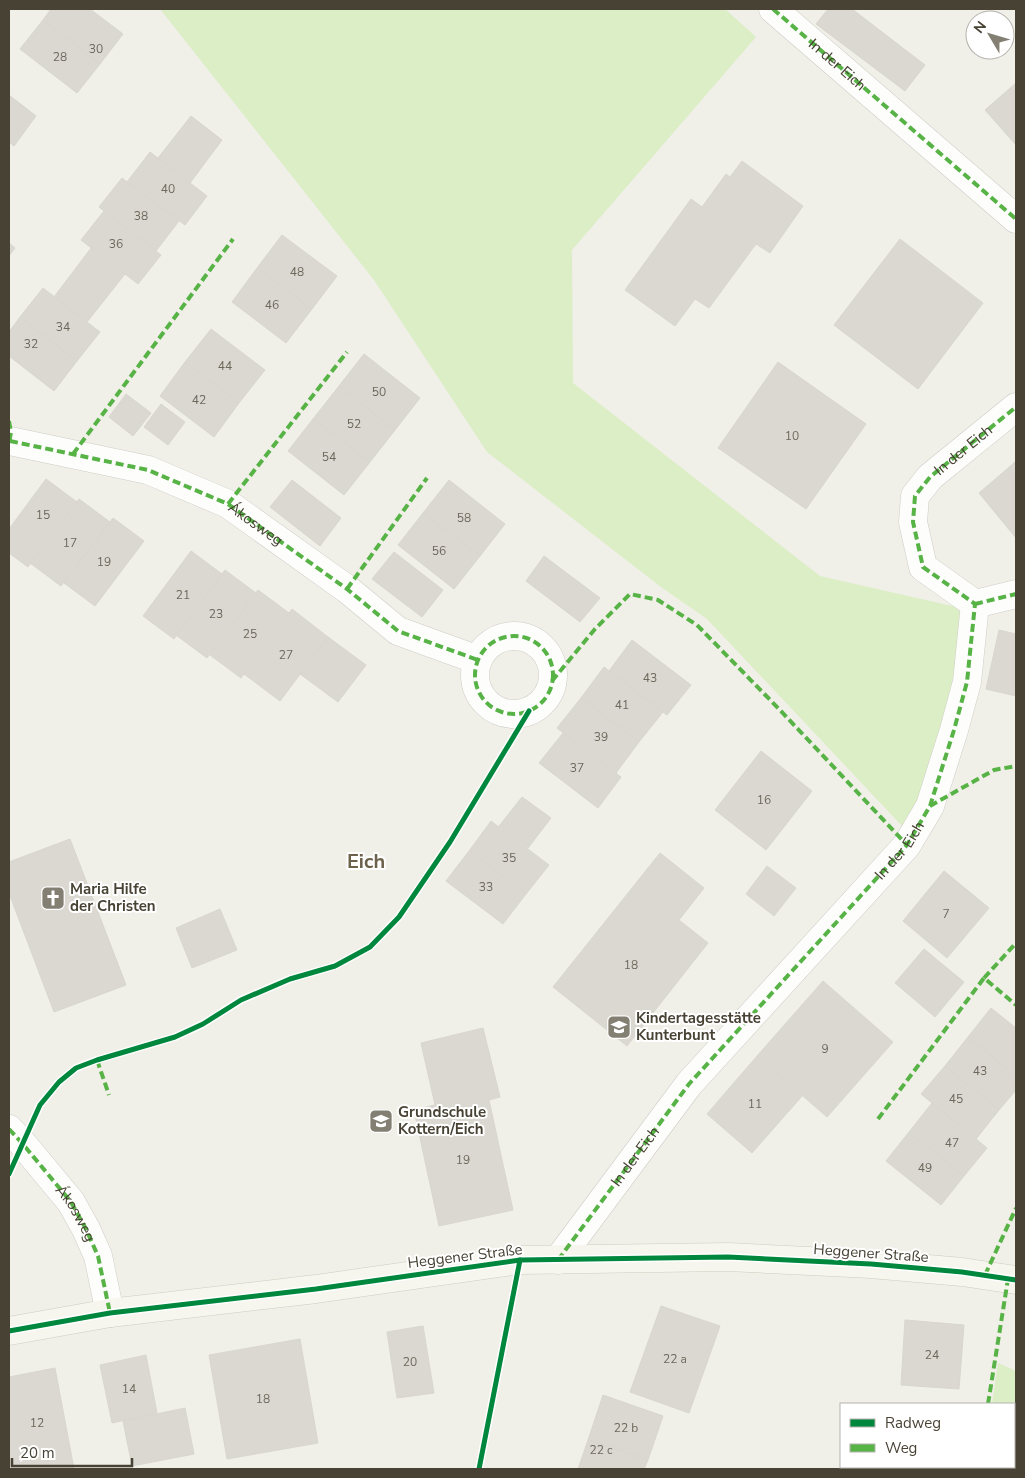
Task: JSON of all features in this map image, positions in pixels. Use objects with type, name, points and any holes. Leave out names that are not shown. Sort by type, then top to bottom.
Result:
[{"type":"street","name":"In der Eich","points":[[773,9],[1016,219]]},
{"type":"street","name":"In der Eich","points":[[558,1260],[689,1084],[907,845],[930,806],[967,682],[976,604],[923,568],[913,522],[915,496],[930,477],[1016,407]]},
{"type":"street","name":"Ákosweg","points":[[9,435],[148,470],[228,504],[347,589],[398,631],[478,660]]},
{"type":"street","points":[[976,604],[1016,594]]},
{"type":"street","name":"Ákosweg","points":[[9,1129],[70,1202],[86,1229],[98,1256],[110,1313]]},
{"type":"street","name":"Heggener Straße","points":[[9,1331],[110,1313],[316,1289],[520,1260],[728,1257],[871,1264],[962,1272],[1016,1280]]},
{"type":"green space","points":[[160,9],[725,9],[756,37],[572,250],[573,383],[820,576],[961,608],[956,683],[921,801],[904,828],[707,619],[661,587],[487,452],[374,280]]},
{"type":"green space","points":[[998,1363],[1016,1371],[1016,1469],[982,1469],[1015,1468],[1015,1403],[992,1403]]},
{"type":"building","points":[[51,9],[90,9],[123,34],[100,64],[43,20]]},
{"type":"building","points":[[828,9],[852,9],[925,65],[905,91],[816,24]]},
{"type":"building","points":[[43,20],[100,64],[77,93],[20,49]]},
{"type":"building","points":[[1016,83],[1016,145],[985,110]]},
{"type":"building","points":[[9,95],[36,116],[14,146],[9,142]]},
{"type":"building","points":[[191,116],[222,140],[190,183],[158,158]]},
{"type":"building","points":[[150,152],[207,196],[185,225],[127,182]]},
{"type":"building","points":[[742,161],[803,206],[770,253],[756,244],[709,308],[695,299],[675,326],[625,290],[691,199],[702,207],[726,174],[730,177]]},
{"type":"building","points":[[122,178],[179,221],[156,251],[99,207]]},
{"type":"building","points":[[104,211],[161,255],[138,284],[81,240]]},
{"type":"building","points":[[282,235],[337,276],[312,309],[257,268]]},
{"type":"building","points":[[900,239],[983,303],[918,389],[834,325]]},
{"type":"building","points":[[9,243],[15,248],[9,256]]},
{"type":"building","points":[[91,248],[125,274],[87,322],[54,297]]},
{"type":"building","points":[[257,268],[312,309],[286,343],[232,302]]},
{"type":"building","points":[[43,288],[100,332],[77,361],[20,317]]},
{"type":"building","points":[[20,317],[77,361],[54,391],[9,356],[9,332]]},
{"type":"building","points":[[211,329],[265,370],[239,403],[185,362]]},
{"type":"building","points":[[364,354],[420,398],[395,430],[339,386]]},
{"type":"building","points":[[185,362],[239,403],[214,437],[160,396]]},
{"type":"building","points":[[778,362],[866,424],[806,509],[718,448]]},
{"type":"building","points":[[339,386],[395,430],[370,462],[313,419]]},
{"type":"building","points":[[126,394],[151,413],[133,436],[109,417]]},
{"type":"building","points":[[161,404],[185,422],[168,445],[144,427]]},
{"type":"building","points":[[313,419],[370,462],[344,495],[288,451]]},
{"type":"building","points":[[1016,461],[1016,480],[1007,469]]},
{"type":"building","points":[[1007,469],[1016,480],[1016,538],[979,493]]},
{"type":"building","points":[[46,479],[77,502],[28,567],[9,553],[9,529]]},
{"type":"building","points":[[292,480],[341,518],[320,546],[270,507]]},
{"type":"building","points":[[449,480],[505,524],[480,556],[423,513]]},
{"type":"building","points":[[79,499],[110,522],[61,586],[30,563]]},
{"type":"building","points":[[423,513],[480,556],[454,589],[398,545]]},
{"type":"building","points":[[113,518],[144,541],[95,606],[64,583]]},
{"type":"building","points":[[191,551],[222,574],[174,639],[143,616]]},
{"type":"building","points":[[394,552],[443,590],[422,617],[372,579]]},
{"type":"building","points":[[544,556],[600,598],[580,622],[526,581]]},
{"type":"building","points":[[225,570],[256,593],[207,658],[176,635]]},
{"type":"building","points":[[258,590],[289,613],[241,678],[210,655]]},
{"type":"building","points":[[292,609],[328,637],[280,701],[244,674]]},
{"type":"building","points":[[999,630],[1016,634],[1016,696],[986,689]]},
{"type":"building","points":[[328,637],[366,665],[338,702],[300,674]]},
{"type":"building","points":[[632,640],[691,685],[667,715],[609,671]]},
{"type":"building","points":[[604,667],[663,712],[639,742],[581,698]]},
{"type":"building","points":[[581,698],[639,742],[616,773],[557,728]]},
{"type":"building","points":[[563,733],[621,777],[598,808],[539,763]]},
{"type":"building","points":[[761,751],[812,791],[766,850],[715,810]]},
{"type":"building","points":[[522,797],[551,818],[528,848],[499,826]]},
{"type":"building","points":[[491,821],[549,865],[526,894],[469,851]]},
{"type":"building","points":[[70,839],[126,985],[54,1012],[9,893],[9,862]]},
{"type":"building","points":[[469,851],[526,894],[503,924],[446,881]]},
{"type":"building","points":[[660,853],[704,888],[679,920],[708,943],[627,1046],[553,987]]},
{"type":"building","points":[[767,866],[796,888],[774,916],[746,894]]},
{"type":"building","points":[[944,871],[989,908],[947,958],[903,921]]},
{"type":"building","points":[[220,909],[237,950],[192,968],[176,928]]},
{"type":"building","points":[[924,949],[964,982],[935,1017],[895,983]]},
{"type":"building","points":[[823,981],[893,1042],[827,1117],[757,1056]]},
{"type":"building","points":[[991,1008],[1016,1028],[1016,1076],[968,1037]]},
{"type":"building","points":[[483,1028],[500,1097],[489,1100],[513,1210],[439,1226],[414,1110],[435,1105],[421,1043]]},
{"type":"building","points":[[968,1037],[1016,1076],[1016,1090],[999,1110],[945,1066]]},
{"type":"building","points":[[757,1056],[803,1095],[752,1153],[707,1114]]},
{"type":"building","points":[[945,1066],[999,1110],[976,1139],[921,1094]]},
{"type":"building","points":[[932,1103],[987,1148],[964,1176],[909,1132]]},
{"type":"building","points":[[909,1132],[964,1176],[941,1205],[886,1161]]},
{"type":"building","points":[[661,1306],[720,1326],[689,1413],[630,1392]]},
{"type":"building","points":[[905,1320],[964,1325],[959,1389],[901,1385]]},
{"type":"building","points":[[423,1326],[434,1393],[397,1398],[387,1332]]},
{"type":"building","points":[[300,1339],[318,1443],[227,1459],[209,1355]]},
{"type":"building","points":[[146,1355],[157,1413],[112,1423],[100,1365]]},
{"type":"building","points":[[55,1368],[74,1469],[9,1469],[9,1377]]},
{"type":"building","points":[[603,1395],[663,1416],[648,1460],[588,1440]]},
{"type":"building","points":[[185,1408],[194,1454],[132,1466],[123,1421]]},
{"type":"building","points":[[588,1440],[648,1460],[644,1469],[578,1469]]},
{"type":"marked path","points":[[773,9],[1016,219]]},
{"type":"marked path","points":[[73,454],[233,239]]},
{"type":"marked path","points":[[228,504],[347,352]]},
{"type":"marked path","points":[[558,1260],[689,1084],[907,845],[930,806],[967,682],[975,604],[923,567],[913,522],[915,496],[930,477],[1016,407]]},
{"type":"marked path","points":[[9,421],[11,432],[9,444]]},
{"type":"marked path","points":[[10,441],[148,470],[228,504],[347,589],[398,631],[478,660]]},
{"type":"marked path","points":[[347,589],[427,478]]},
{"type":"marked path","points":[[552,681],[595,629],[630,594],[658,600],[697,625],[907,845]]},
{"type":"marked path","points":[[975,604],[1016,594]]},
{"type":"marked path","points":[[514,636],[529,639],[541,648],[550,660],[553,675],[550,690],[541,702],[529,711],[514,714],[499,711],[487,702],[478,690],[475,675],[478,660],[487,648],[499,639],[514,636]]},
{"type":"marked path","points":[[930,806],[994,770],[1016,766]]},
{"type":"marked path","points":[[984,978],[1016,943]]},
{"type":"marked path","points":[[878,1119],[984,978],[1016,1005]]},
{"type":"marked path","points":[[97,1060],[109,1095]]},
{"type":"marked path","points":[[9,1129],[71,1202],[86,1229],[98,1256],[110,1313]]},
{"type":"marked path","points":[[985,1275],[1016,1208]]},
{"type":"marked path","points":[[988,1403],[1008,1279]]},
{"type":"cycle path","points":[[9,1174],[40,1105],[59,1082],[76,1068],[175,1037],[203,1024],[241,1000],[290,979],[335,966],[370,947],[399,917],[450,842],[529,711]]},
{"type":"cycle path","points":[[9,1331],[110,1313],[316,1289],[520,1260],[728,1257],[871,1264],[962,1272],[1016,1280]]},
{"type":"cycle path","points":[[479,1469],[520,1260]]},
{"type":"place","name":"Maria Hilfe der Christen","points":[[53,898]]},
{"type":"place","name":"Kindertagesstätte Kunterbunt","points":[[619,1027]]},
{"type":"place","name":"Grundschule Kottern/Eich","points":[[381,1121]]},
{"type":"district","name":"Eich","points":[[366,861]]}]
